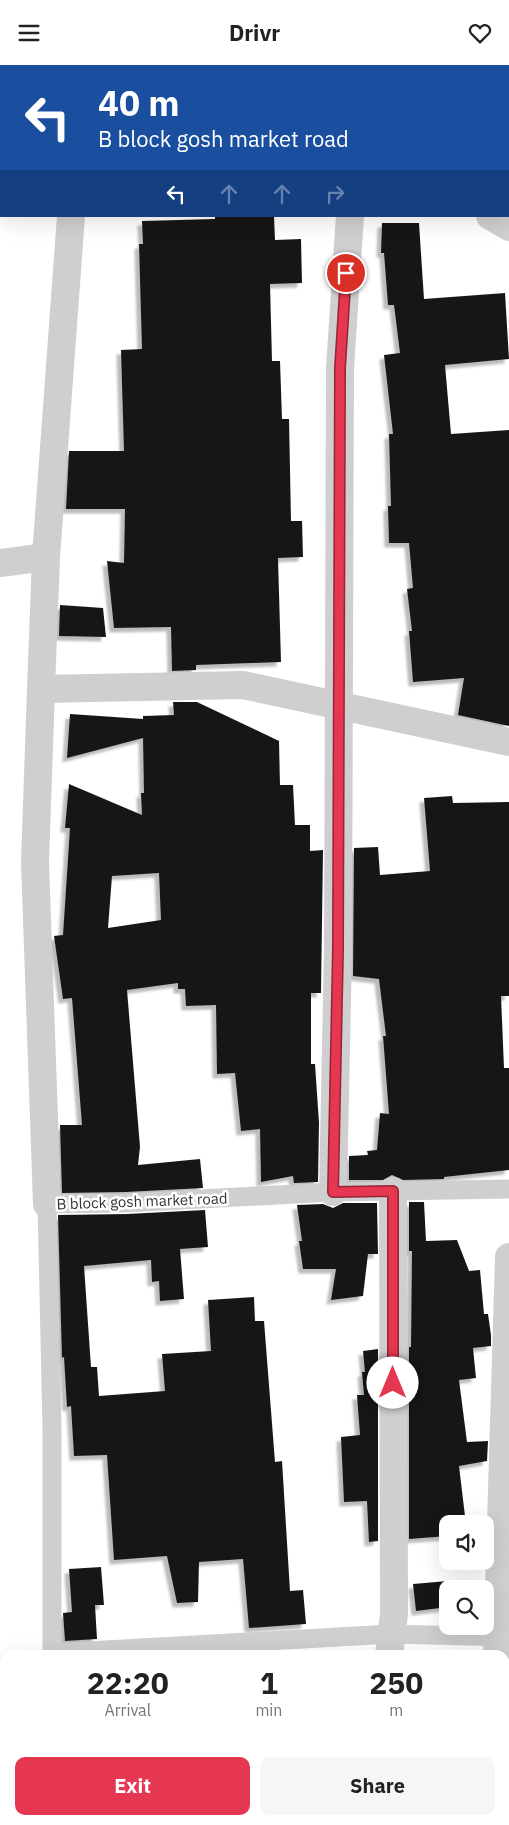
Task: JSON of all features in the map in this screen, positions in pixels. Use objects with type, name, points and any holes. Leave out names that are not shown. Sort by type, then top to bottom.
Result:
[{"type":"street","points":[[47,1204],[35,862],[46,557],[71,217]]},
{"type":"street","points":[[333,1192],[338,949],[337,705],[340,368],[350,217]]},
{"type":"street","points":[[492,217],[509,227]]},
{"type":"street","points":[[0,563],[46,557]]},
{"type":"street","points":[[41,689],[243,685],[509,742]]},
{"type":"street","points":[[390,1644],[394,1614],[393,1191]]},
{"type":"street","points":[[501,1643],[509,1257]]},
{"type":"lane","name":"B block gosh market road","points":[[52,1650],[52,1429],[47,1204],[126,1203],[333,1192],[509,1189]]},
{"type":"lane","points":[[187,1650],[501,1643]]},
{"type":"building","points":[[215,217],[274,217],[275,240],[301,239],[302,283],[270,284],[272,361],[280,361],[282,419],[289,419],[291,521],[302,521],[303,557],[278,558],[281,662],[196,665],[196,670],[172,671],[171,627],[114,628],[107,561],[124,563],[125,509],[66,509],[69,451],[124,451],[121,350],[142,349],[139,244],[143,244],[142,221],[215,219]]},
{"type":"building","points":[[382,223],[419,223],[424,299],[505,293],[509,359],[445,365],[451,434],[509,430],[509,726],[458,715],[464,678],[413,682],[409,631],[412,631],[407,589],[413,588],[409,543],[389,543],[388,506],[391,506],[389,434],[393,434],[384,355],[400,353],[394,305],[388,305],[384,253],[381,253]]},
{"type":"building","points":[[60,605],[103,608],[106,637],[59,636]]},
{"type":"building","points":[[173,702],[197,702],[279,741],[280,785],[293,785],[295,825],[310,825],[310,851],[323,850],[321,993],[311,993],[311,1064],[315,1064],[319,1123],[318,1182],[294,1183],[293,1176],[261,1182],[260,1129],[241,1131],[235,1073],[217,1074],[216,1005],[186,1006],[185,989],[178,989],[178,983],[127,990],[140,1147],[138,1165],[200,1159],[203,1188],[62,1193],[60,1125],[82,1125],[72,998],[63,999],[54,936],[63,935],[70,828],[65,828],[69,784],[142,815],[141,793],[144,793],[143,738],[67,758],[70,714],[143,719],[143,716],[174,715]],"holes":[[[159,873],[161,920],[108,928],[112,876]]]},
{"type":"building","points":[[452,796],[453,803],[509,802],[509,996],[501,996],[504,1068],[509,1068],[509,1170],[444,1177],[444,1179],[403,1180],[392,1175],[383,1180],[349,1180],[349,1156],[368,1155],[367,1151],[377,1150],[380,1113],[389,1114],[383,1036],[386,1036],[379,979],[353,976],[354,848],[378,847],[380,875],[430,871],[424,798]]},
{"type":"building","points":[[409,1202],[424,1202],[426,1241],[457,1240],[469,1271],[480,1270],[484,1314],[488,1314],[491,1346],[473,1348],[476,1378],[459,1380],[467,1442],[488,1441],[487,1461],[459,1466],[465,1515],[439,1515],[439,1537],[409,1539],[409,1347],[411,1347],[412,1251],[409,1251]]},
{"type":"building","points":[[343,1203],[377,1203],[378,1254],[368,1254],[363,1296],[331,1300],[336,1269],[303,1269],[299,1241],[302,1241],[297,1205],[323,1204],[333,1208]]},
{"type":"building","points":[[205,1210],[208,1247],[180,1249],[184,1299],[160,1301],[159,1281],[152,1282],[151,1260],[84,1266],[91,1367],[97,1367],[99,1396],[165,1391],[162,1354],[211,1351],[208,1300],[254,1297],[255,1321],[264,1321],[275,1462],[282,1461],[290,1591],[303,1590],[306,1624],[249,1628],[243,1559],[199,1562],[198,1602],[177,1603],[167,1556],[114,1560],[107,1455],[74,1456],[71,1406],[67,1407],[64,1357],[62,1358],[58,1215]]},
{"type":"building","points":[[378,1349],[378,1541],[369,1542],[367,1501],[344,1502],[341,1437],[360,1435],[357,1395],[364,1395],[362,1372],[365,1372],[363,1351]]},
{"type":"building","points":[[101,1567],[104,1605],[95,1605],[97,1639],[65,1641],[63,1613],[72,1612],[69,1569]]},
{"type":"building","points":[[439,1582],[439,1608],[416,1611],[413,1584]]},
{"type":"route","points":[[346,273],[340,368],[337,687],[338,949],[333,1192],[393,1191],[393,1383]]}]
